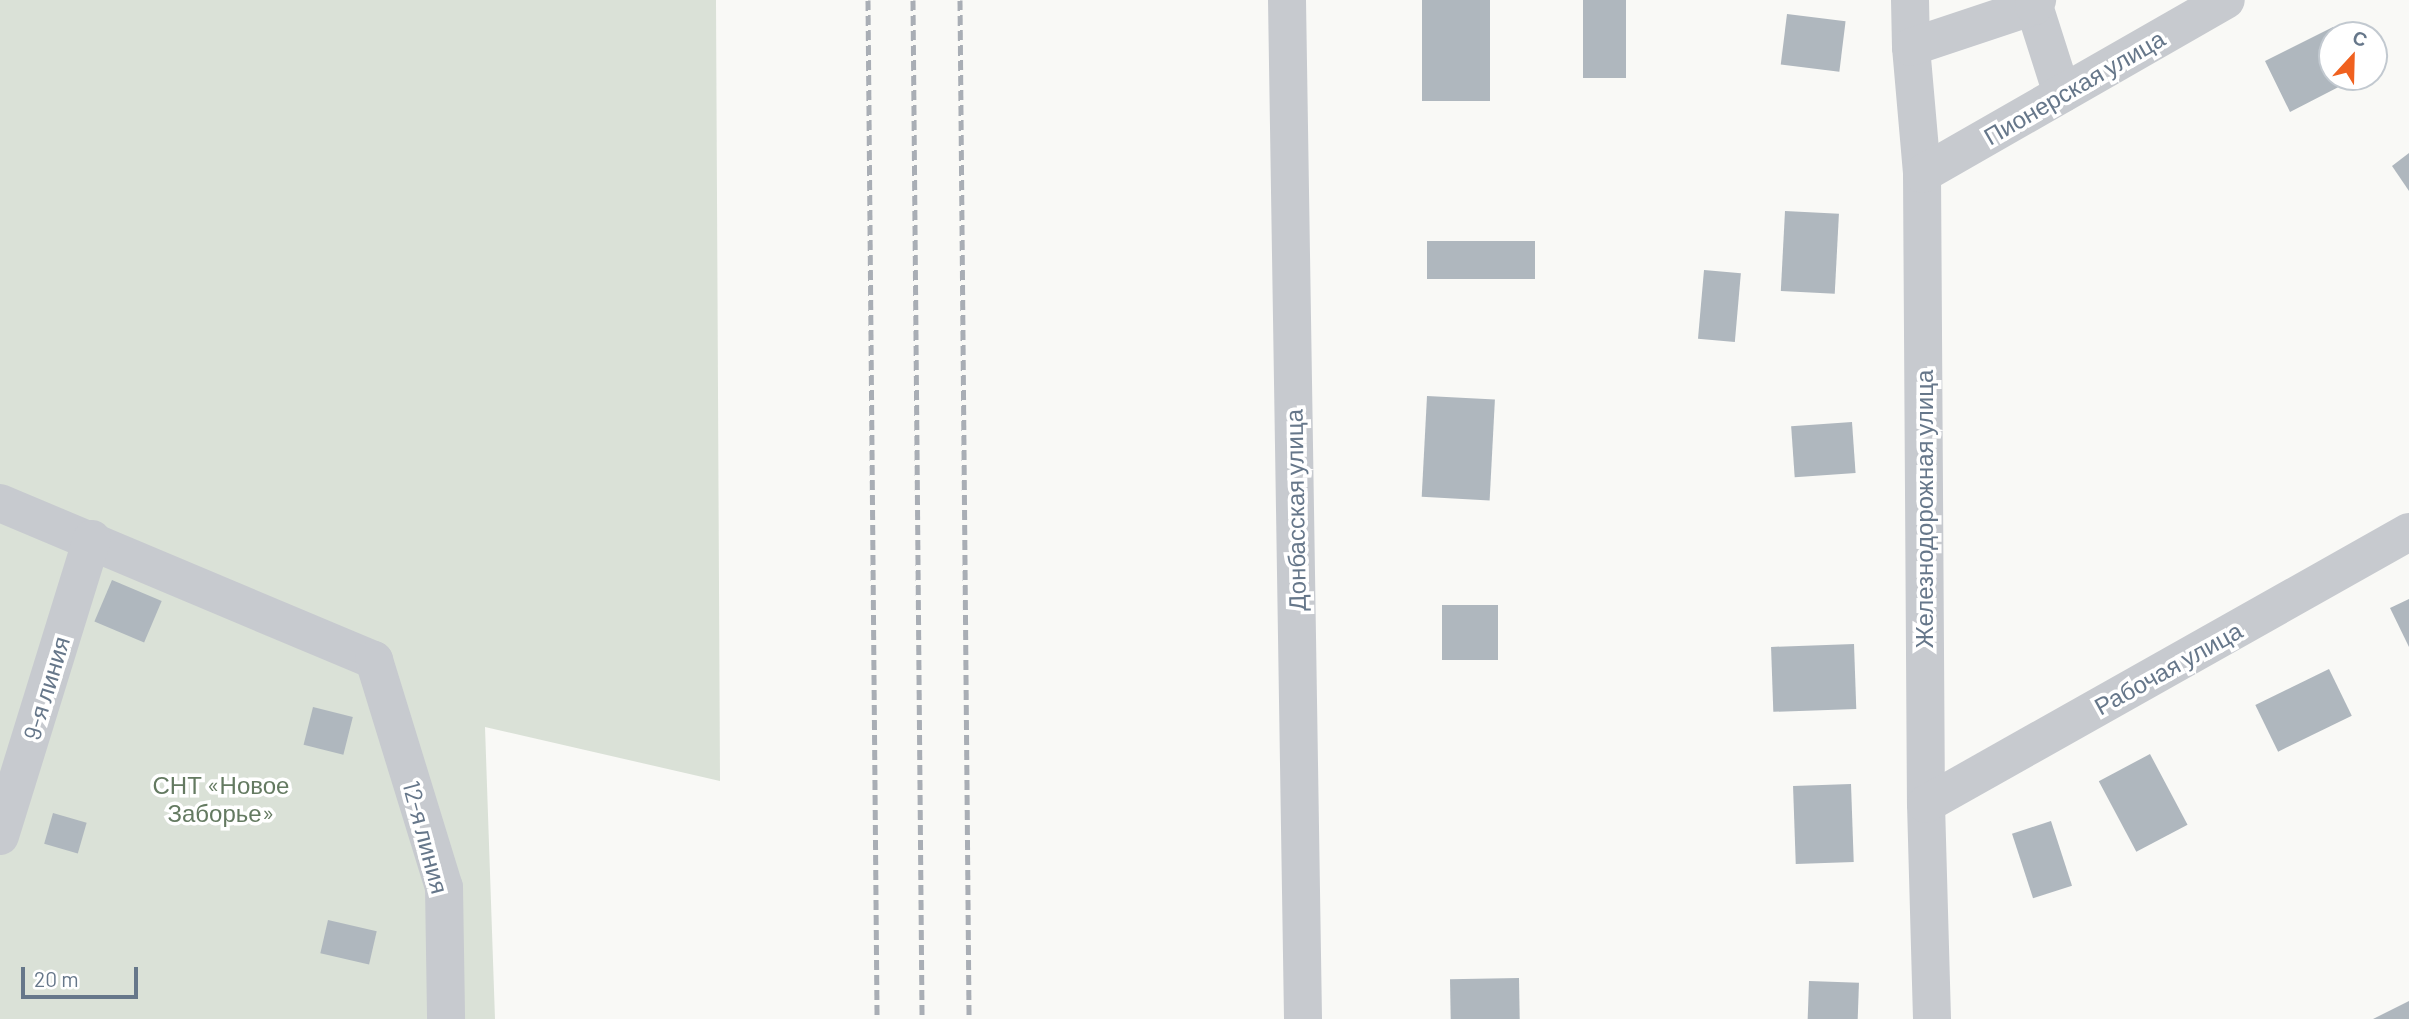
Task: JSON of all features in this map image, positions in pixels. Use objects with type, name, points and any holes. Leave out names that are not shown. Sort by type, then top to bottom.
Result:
[{"type":"street","name":"Донбасская улица","points":[[1287,0],[1303,1019]]},
{"type":"street","name":"Железнодорожная улица","points":[[1910,0],[1910,47],[1922,174],[1926,804],[1931,1019]]},
{"type":"street","name":"Пионерская улица","points":[[1922,174],[2226,0]]},
{"type":"street","points":[[1910,47],[2035,3],[2062,94]]},
{"type":"street","points":[[0,503],[92,540]]},
{"type":"street","name":"Рабочая улица","points":[[1926,804],[2409,532]]},
{"type":"street","name":"12-я линия","points":[[92,540],[374,660],[444,887],[446,1019]]},
{"type":"street","name":"9-я линия","points":[[0,836],[92,540]]},
{"type":"green space","name":"СНТ «Новое Заборье»","points":[[0,0],[716,0],[720,781],[485,727],[495,1019],[0,1019]]},
{"type":"building","points":[[1422,0],[1490,0],[1490,101],[1422,101]]},
{"type":"building","points":[[1583,0],[1626,0],[1626,78],[1583,78]]},
{"type":"building","points":[[1787,14],[1846,21],[1839,72],[1781,65]]},
{"type":"building","points":[[2318,34],[2318,91],[2331,91],[2290,112],[2265,61]]},
{"type":"building","points":[[2409,153],[2409,191],[2392,166]]},
{"type":"building","points":[[1785,211],[1839,214],[1835,294],[1781,291]]},
{"type":"building","points":[[1427,241],[1535,241],[1535,279],[1427,279]]},
{"type":"building","points":[[1704,270],[1741,273],[1735,342],[1698,339]]},
{"type":"building","points":[[1427,396],[1495,400],[1490,500],[1422,497]]},
{"type":"building","points":[[1852,422],[1856,473],[1795,477],[1791,426]]},
{"type":"building","points":[[112,580],[162,601],[144,643],[94,621]]},
{"type":"building","points":[[2409,599],[2409,647],[2390,608]]},
{"type":"building","points":[[1442,605],[1498,605],[1498,660],[1442,660]]},
{"type":"building","points":[[1854,644],[1856,709],[1773,712],[1771,647]]},
{"type":"building","points":[[2329,669],[2352,716],[2278,752],[2255,705]]},
{"type":"building","points":[[313,707],[353,717],[343,755],[304,745]]},
{"type":"building","points":[[2150,754],[2188,825],[2136,852],[2099,781]]},
{"type":"building","points":[[1851,784],[1854,862],[1796,864],[1793,786]]},
{"type":"building","points":[[53,813],[87,823],[78,853],[44,844]]},
{"type":"building","points":[[2051,821],[2072,886],[2033,898],[2012,834]]},
{"type":"building","points":[[328,920],[377,931],[369,964],[320,953]]},
{"type":"building","points":[[1519,978],[1520,1019],[1451,1019],[1450,979]]},
{"type":"building","points":[[1809,981],[1859,983],[1858,1019],[1808,1019]]},
{"type":"building","points":[[2409,1001],[2409,1019],[2373,1019]]},
{"type":"railway","points":[[868,0],[877,1019]]},
{"type":"railway","points":[[913,0],[922,1019]]},
{"type":"railway","points":[[960,0],[969,1019]]}]
